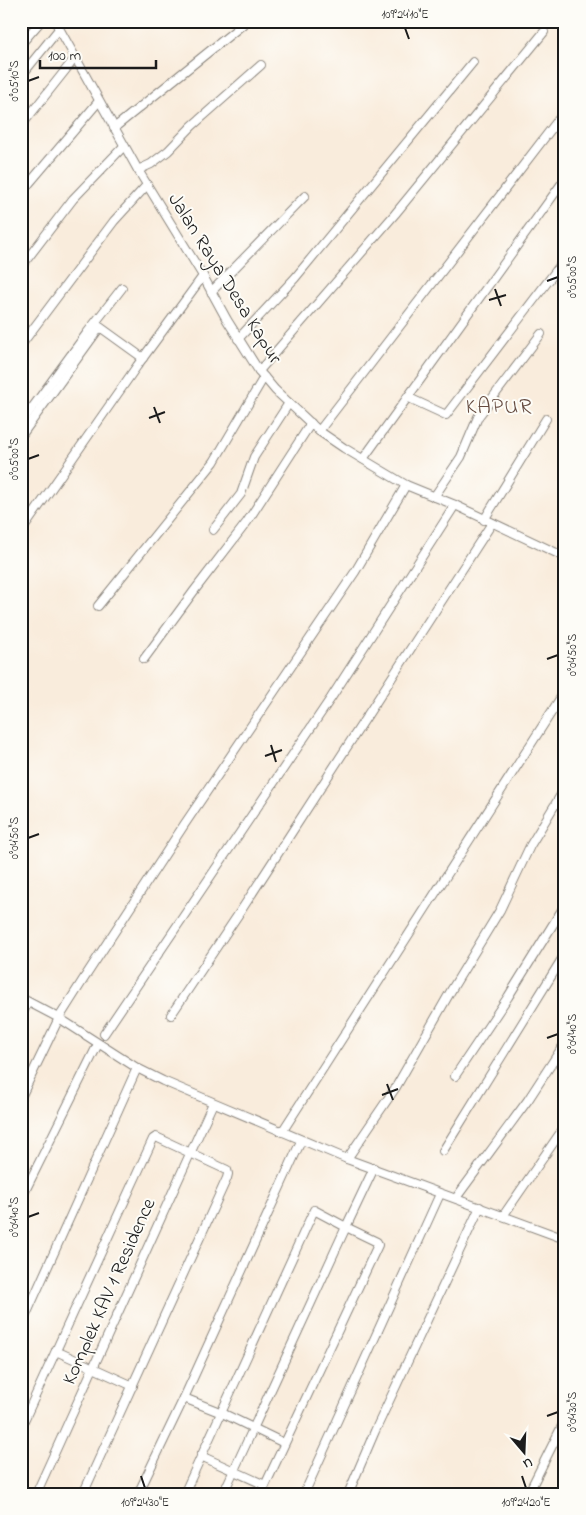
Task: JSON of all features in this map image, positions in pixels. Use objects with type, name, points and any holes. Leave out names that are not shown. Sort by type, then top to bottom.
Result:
[{"type":"street","points":[[21,44],[41,21]]},
{"type":"street","points":[[114,128],[247,21]]},
{"type":"street","points":[[21,76],[57,25]]},
{"type":"street","name":"Jalan Raya Desa Kapur","points":[[57,25],[124,146],[203,276],[238,339],[262,374],[289,403],[320,431],[406,485],[455,505],[565,557]]},
{"type":"street","points":[[98,606],[214,462],[262,374],[544,32]]},
{"type":"street","points":[[25,121],[74,58]]},
{"type":"street","points":[[238,339],[295,278],[473,62]]},
{"type":"street","points":[[138,170],[151,164],[168,152],[192,126],[261,65]]},
{"type":"street","points":[[21,193],[99,101]]},
{"type":"street","points":[[320,431],[565,111]]},
{"type":"street","points":[[21,266],[73,199],[124,146]]},
{"type":"street","points":[[362,458],[565,179]]},
{"type":"street","points":[[21,345],[114,221],[147,185]]},
{"type":"street","points":[[211,292],[305,196]]},
{"type":"street","points":[[407,397],[446,415],[565,260]]},
{"type":"street","points":[[21,532],[203,276]]},
{"type":"street","points":[[21,423],[122,288]]},
{"type":"street","points":[[21,436],[100,327],[143,358]]},
{"type":"street","points":[[434,497],[461,457],[478,417],[541,334]]},
{"type":"street","points":[[213,530],[241,494],[254,457],[289,403]]},
{"type":"street","points":[[171,1015],[242,908],[488,521],[546,419]]},
{"type":"street","points":[[144,659],[247,522],[312,423]]},
{"type":"street","points":[[21,1097],[59,1018],[184,826],[355,572],[406,485]]},
{"type":"street","points":[[104,1034],[331,698],[455,505]]},
{"type":"street","points":[[282,1132],[565,691]]},
{"type":"street","points":[[347,1159],[396,1087],[452,988],[500,910],[530,846],[565,788]]},
{"type":"street","points":[[455,1076],[508,997],[565,905]]},
{"type":"street","points":[[443,1151],[565,954]]},
{"type":"street","points":[[21,1016],[25,1000],[59,1018],[137,1068],[213,1103],[347,1159],[565,1239]]},
{"type":"street","points":[[456,1198],[528,1100],[565,1043]]},
{"type":"street","points":[[21,1199],[98,1044]]},
{"type":"street","points":[[21,1326],[137,1068]]},
{"type":"street","name":"Komplek KAV 1 Residence","points":[[36,1494],[213,1103]]},
{"type":"street","points":[[503,1216],[565,1126]]},
{"type":"street","points":[[21,1427],[153,1139],[156,1137],[226,1170],[228,1174],[83,1494]]},
{"type":"street","points":[[138,1494],[302,1140]]},
{"type":"street","points":[[223,1494],[374,1168]]},
{"type":"street","points":[[304,1494],[440,1194]]},
{"type":"street","points":[[348,1494],[375,1431],[480,1207]]},
{"type":"street","points":[[184,1494],[314,1210],[378,1244],[261,1494]]},
{"type":"street","points":[[56,1351],[132,1386]]},
{"type":"street","points":[[184,1398],[222,1413],[284,1443]]},
{"type":"street","points":[[528,1494],[565,1420]]},
{"type":"street","points":[[201,1456],[265,1485]]},
{"type":"district","name":"KAPUR","points":[[499,408]]}]
